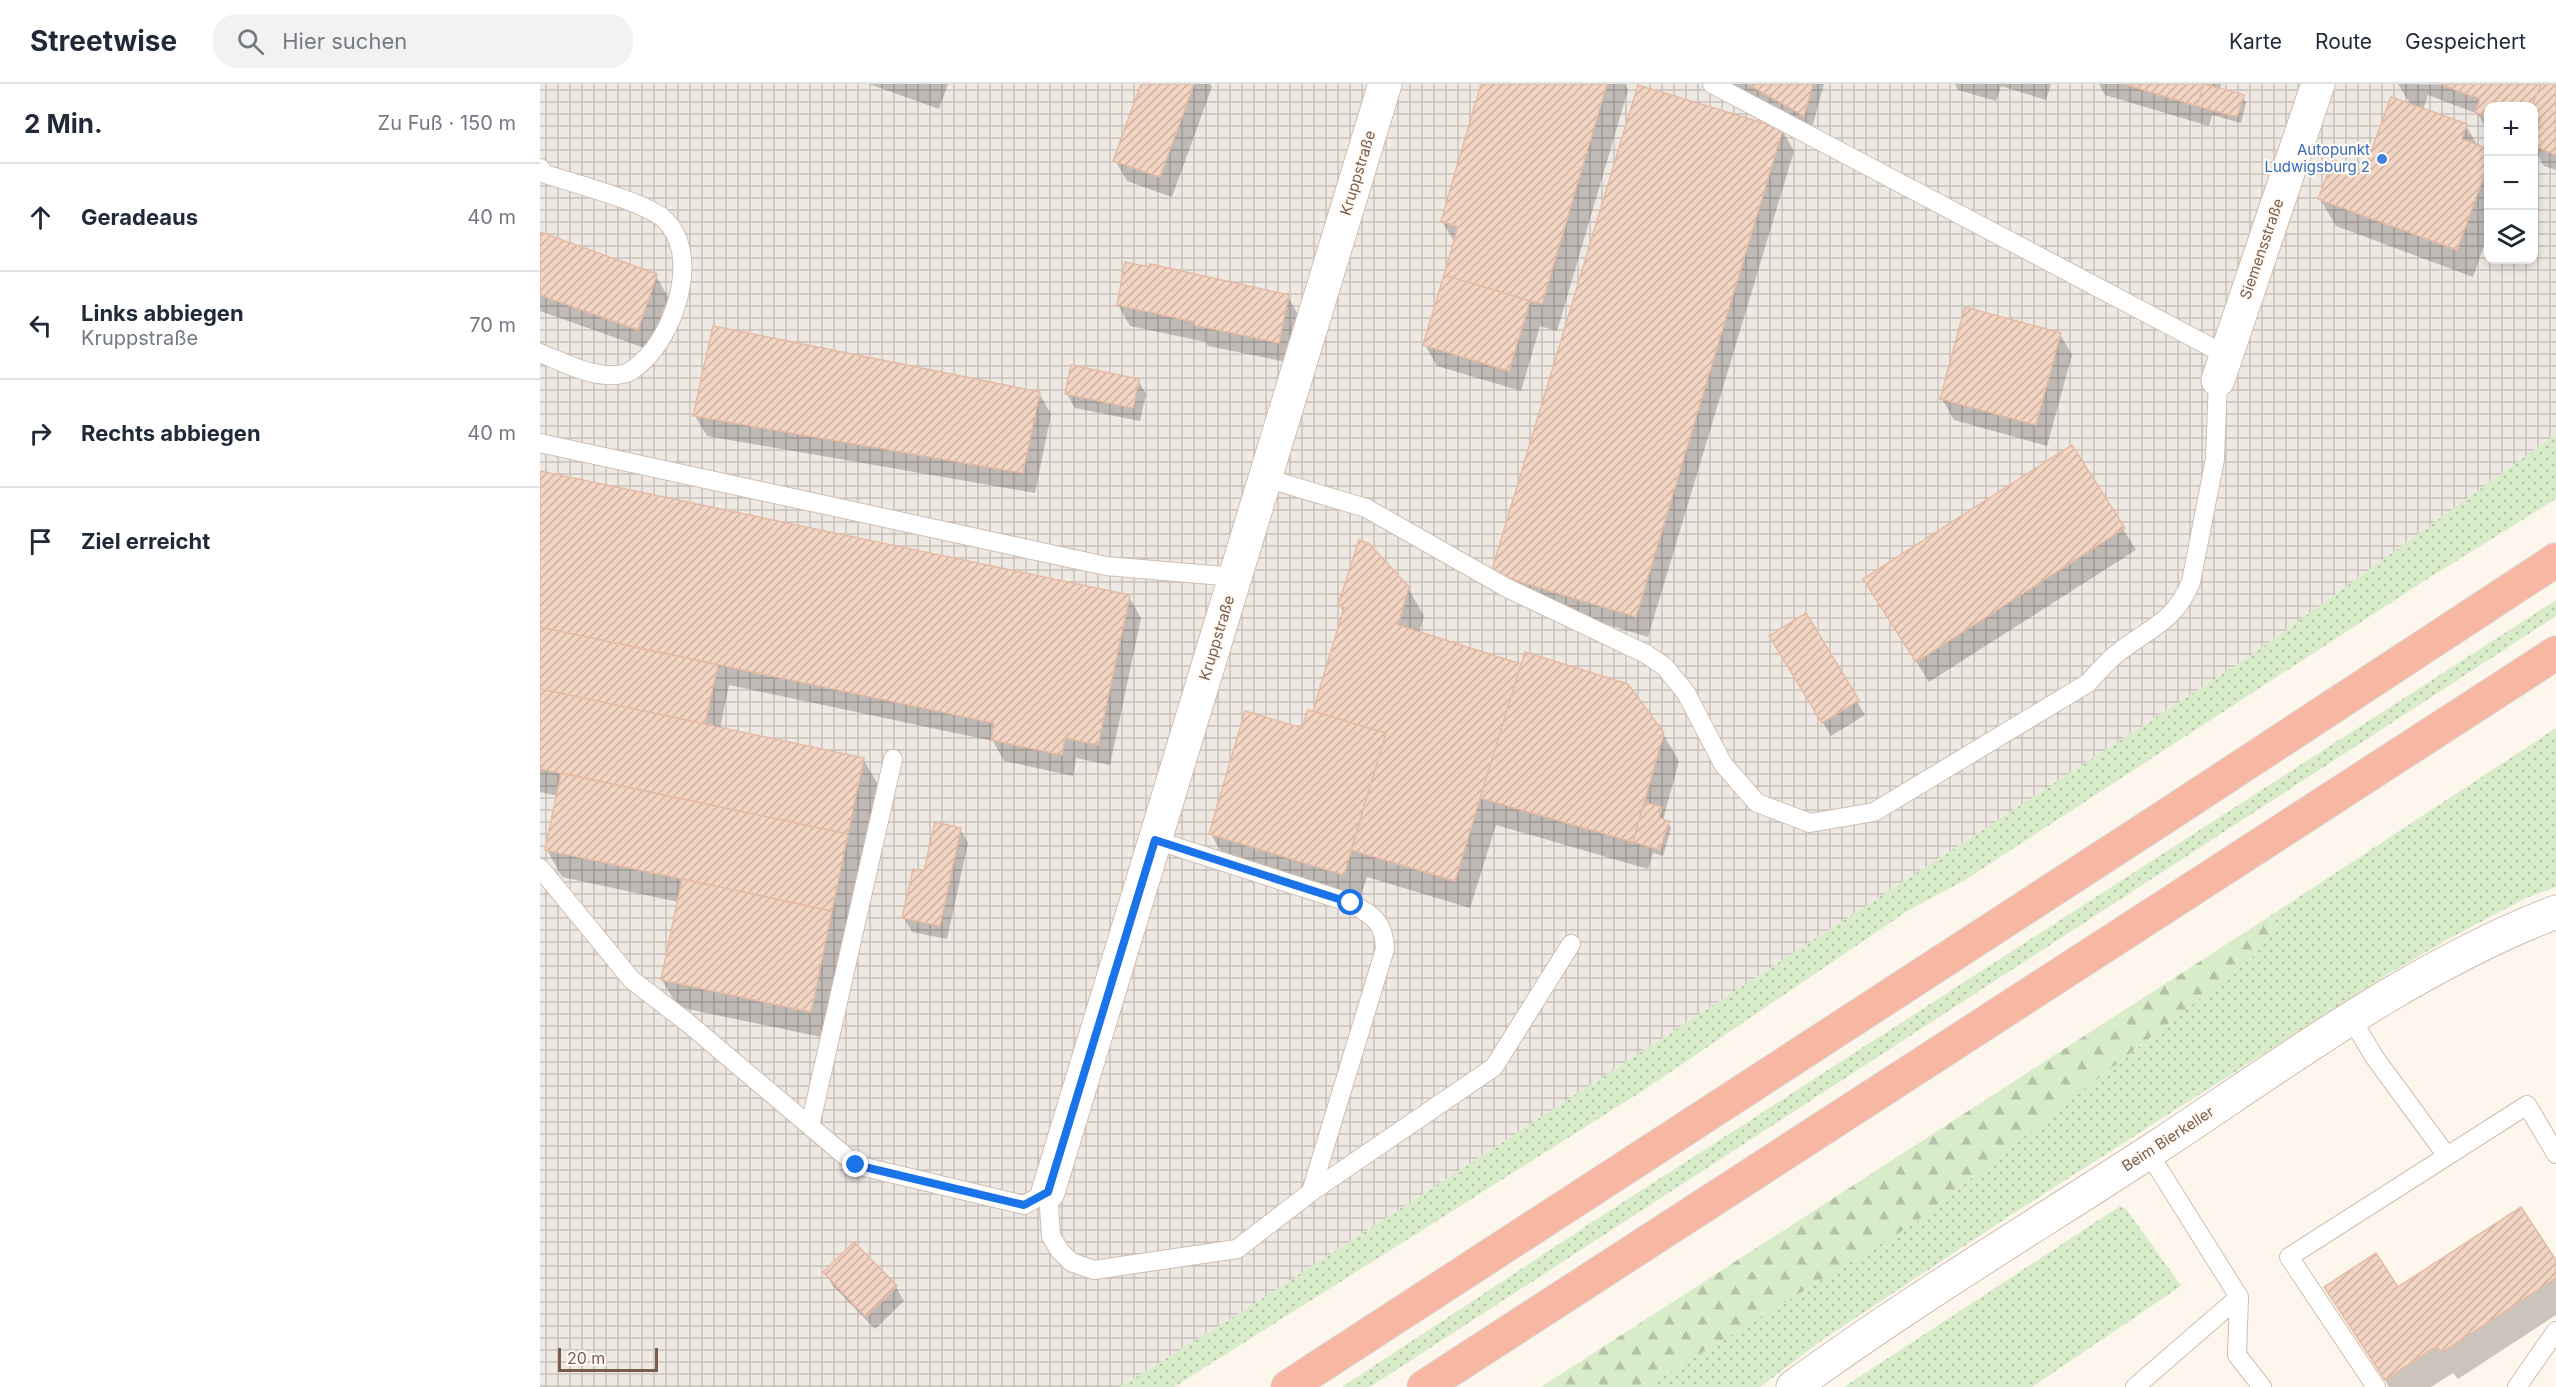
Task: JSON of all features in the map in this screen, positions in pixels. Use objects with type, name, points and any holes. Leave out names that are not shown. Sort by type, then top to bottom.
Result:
[{"type":"highway","points":[[1288,1387],[2173,812],[2556,560]]},
{"type":"highway","points":[[1424,1387],[2556,653]]},
{"type":"street","name":"Kruppstraße","points":[[1048,1192],[1385,84]]},
{"type":"street","name":"Siemensstraße","points":[[2222,368],[2318,84]]},
{"type":"street","name":"Beim Bierkeller","points":[[1793,1387],[1880,1326],[2421,977],[2489,940],[2556,912]]},
{"type":"lane","points":[[1265,478],[1366,508],[1507,588],[1646,654],[1665,667],[1686,693],[1723,764],[1757,803],[1810,823],[1874,812],[2088,683],[2113,656],[2172,615],[2184,599],[2191,582],[2215,459],[2222,368],[1712,84]]},
{"type":"lane","points":[[540,168],[545,174],[648,209],[663,219],[675,233],[680,252],[682,285],[674,318],[655,349],[626,374],[613,376],[596,374],[540,353]]},
{"type":"lane","points":[[540,443],[1106,566],[1235,578]]},
{"type":"lane","points":[[810,1126],[893,759]]},
{"type":"lane","points":[[1155,840],[1351,903],[1373,916],[1385,932],[1385,949],[1311,1191]]},
{"type":"lane","points":[[540,868],[632,980],[688,1023],[856,1165],[1024,1205],[1048,1192],[1052,1236],[1056,1244],[1071,1262],[1094,1270],[1237,1249],[1311,1191],[1494,1067],[1571,944]]},
{"type":"lane","points":[[2352,1020],[2375,1058],[2447,1156]]},
{"type":"lane","points":[[2376,1387],[2289,1257],[2527,1105],[2556,1154]]},
{"type":"lane","points":[[2148,1152],[2240,1297],[2237,1355],[2262,1387]]},
{"type":"lane","points":[[2135,1387],[2240,1297]]},
{"type":"lane","points":[[2517,1387],[2556,1331]]},
{"type":"shaded area","points":[[540,84],[2556,84],[2556,434],[2250,656],[1243,1311],[1120,1387],[540,1387]]},
{"type":"green space","points":[[2556,434],[2556,499],[2424,581],[1965,880],[1909,910],[1644,1090],[1174,1387],[1120,1387],[1243,1311],[2250,656]]},
{"type":"green space","points":[[2556,600],[2556,616],[1370,1387],[1342,1387],[1594,1221]]},
{"type":"green space","points":[[2556,728],[2556,887],[2526,898],[2388,974],[2011,1215],[1821,1341],[1760,1387],[1645,1387],[1912,1225],[2255,955],[2273,932],[2270,916]]},
{"type":"green space","points":[[2270,916],[2273,932],[2255,955],[1912,1225],[1645,1387],[1541,1387]]},
{"type":"green space","points":[[2120,1206],[2127,1210],[2181,1286],[2032,1387],[1844,1387]]},
{"type":"building","points":[[1141,84],[1194,84],[1160,177],[1113,161]]},
{"type":"building","points":[[1481,84],[1607,84],[1542,304],[1444,275],[1458,227],[1441,221]]},
{"type":"building","points":[[1748,84],[1813,84],[1804,116]]},
{"type":"building","points":[[2124,84],[2204,84],[2197,106]]},
{"type":"building","points":[[2204,84],[2244,95],[2237,117],[2197,106]]},
{"type":"building","points":[[2440,84],[2541,84],[2534,102],[2484,102],[2484,115],[2475,112],[2480,99]]},
{"type":"building","points":[[2541,84],[2556,84],[2556,155],[2538,148],[2540,119],[2538,118],[2538,102],[2534,102]]},
{"type":"building","points":[[1638,85],[1783,129],[1636,617],[1491,573]]},
{"type":"building","points":[[2391,97],[2467,124],[2462,139],[2484,147],[2484,176],[2457,250],[2318,199],[2333,160],[2364,171]]},
{"type":"building","points":[[540,232],[657,274],[638,330],[540,295]]},
{"type":"building","points":[[1125,262],[1149,267],[1150,264],[1289,295],[1279,343],[1194,325],[1195,322],[1117,305]]},
{"type":"building","points":[[1444,275],[1530,301],[1509,371],[1423,345]]},
{"type":"building","points":[[1965,307],[2061,333],[2036,425],[1940,399]]},
{"type":"building","points":[[713,326],[1040,392],[1023,473],[693,416]]},
{"type":"building","points":[[1071,365],[1139,379],[1133,408],[1065,394]]},
{"type":"building","points":[[2072,445],[2125,528],[1916,662],[1863,579]]},
{"type":"building","points":[[540,471],[1130,595],[1098,745],[1065,738],[1062,755],[991,740],[994,723],[540,627]]},
{"type":"building","points":[[1359,540],[1369,544],[1409,587],[1398,625],[1521,664],[1455,881],[1351,850],[1386,733],[1313,711],[1344,608],[1338,605]]},
{"type":"building","points":[[1806,613],[1859,700],[1822,723],[1769,636]]},
{"type":"building","points":[[540,627],[718,665],[705,724],[540,689]]},
{"type":"building","points":[[1525,652],[1628,684],[1664,733],[1633,842],[1480,798]]},
{"type":"building","points":[[540,689],[864,758],[848,834],[540,769]]},
{"type":"building","points":[[1308,710],[1386,733],[1344,875],[1209,834],[1245,711],[1302,728]]},
{"type":"building","points":[[561,773],[848,834],[832,911],[545,850]]},
{"type":"building","points":[[1644,802],[1662,807],[1659,818],[1669,821],[1660,850],[1633,842]]},
{"type":"building","points":[[935,822],[961,828],[940,926],[902,918],[913,869],[924,871]]},
{"type":"building","points":[[682,879],[832,911],[811,1012],[661,980]]},
{"type":"building","points":[[2521,1207],[2556,1260],[2556,1278],[2441,1353],[2437,1346],[2385,1380],[2324,1287],[2376,1253],[2398,1287]]},
{"type":"building","points":[[854,1242],[897,1286],[866,1317],[823,1272]]},
{"type":"place","name":"Autopunkt Ludwigsburg 2","points":[[2382,159]]},
{"type":"route","points":[[856,1165],[1024,1205],[1048,1192],[1155,840],[1351,903]]}]
